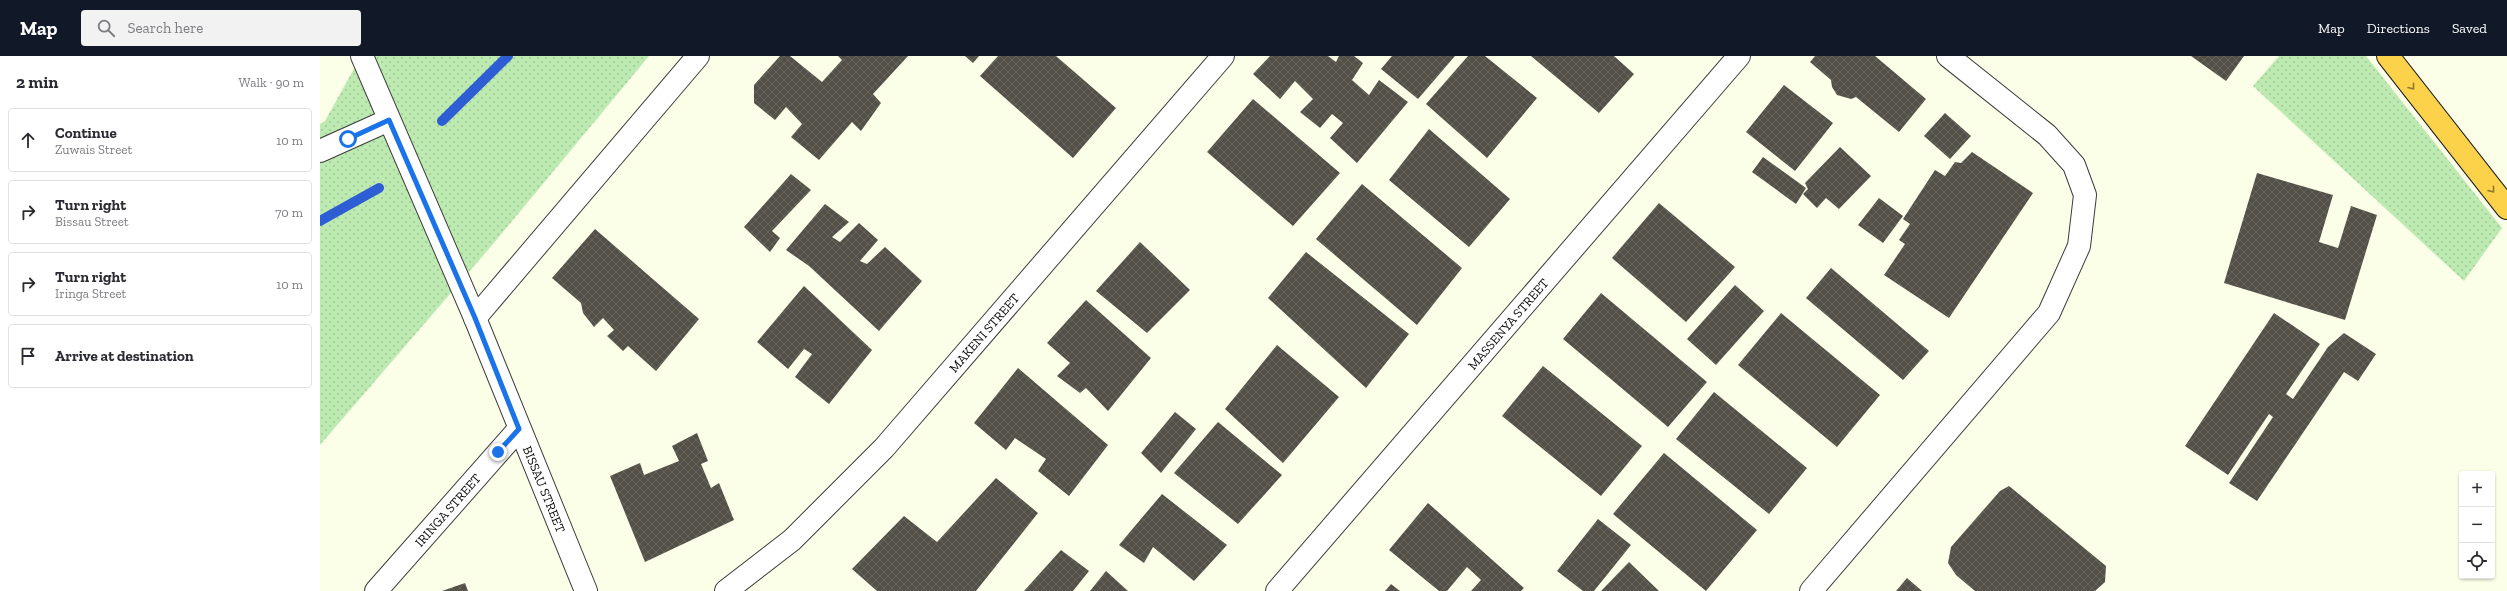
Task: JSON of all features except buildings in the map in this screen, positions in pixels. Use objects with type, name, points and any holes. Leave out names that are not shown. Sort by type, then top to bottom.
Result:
[{"type":"highway","points":[[2388,56],[2507,208]]},
{"type":"street","name":"BISSAU STREET","points":[[362,56],[475,318],[586,591]]},
{"type":"street","points":[[475,318],[698,56]]},
{"type":"street","name":"MAKENI STREET","points":[[726,591],[792,540],[884,448],[1223,56]]},
{"type":"street","name":"MASSENYA STREET","points":[[1277,591],[1739,56]]},
{"type":"street","points":[[1811,591],[2050,313],[2078,246],[2085,196],[2074,165],[2047,135],[1948,56]]},
{"type":"street","points":[[320,151],[389,120]]},
{"type":"street","name":"IRINGA STREET","points":[[376,591],[519,429]]},
{"type":"green space","points":[[361,56],[649,56],[493,244],[320,445],[320,124],[325,121]]},
{"type":"green space","points":[[2279,56],[2366,56],[2502,228],[2464,281],[2253,86]]},
{"type":"waterway","points":[[442,121],[508,56]]},
{"type":"waterway","points":[[320,221],[379,188]]},
{"type":"route","points":[[348,139],[389,120],[475,318],[519,429],[498,452]]}]
